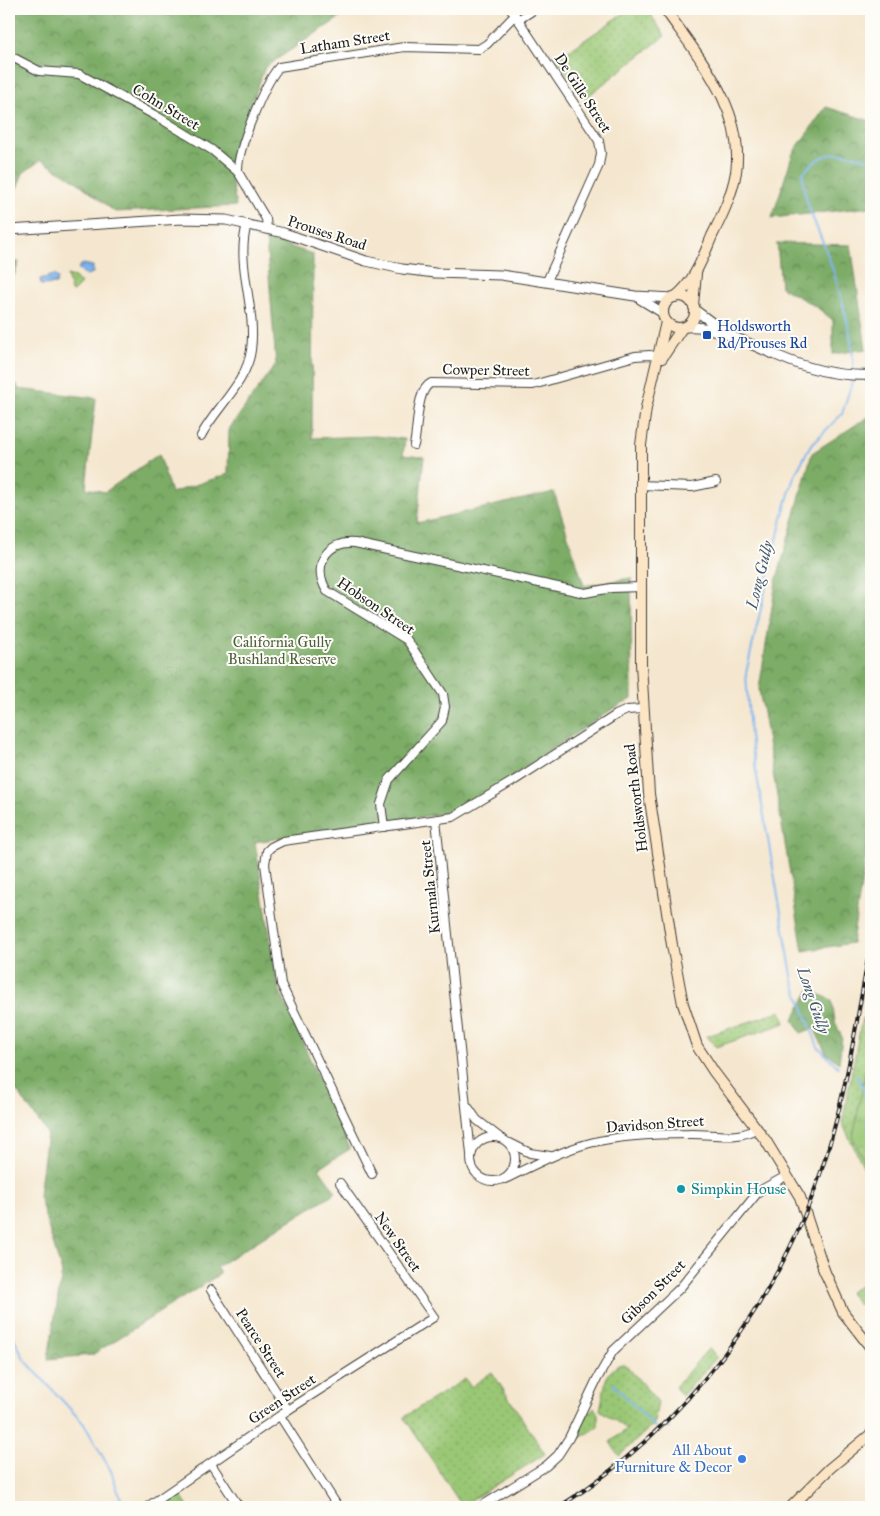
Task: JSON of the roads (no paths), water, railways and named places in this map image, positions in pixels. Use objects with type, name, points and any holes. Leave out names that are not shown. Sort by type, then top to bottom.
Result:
[{"type":"main road","points":[[665,9],[724,99],[736,140],[737,164],[730,196],[698,268],[685,288],[666,304],[665,317],[673,327],[684,327],[693,320],[698,268]]},
{"type":"main road","points":[[674,297],[686,298],[694,308]]},
{"type":"main road","name":"Holdsworth Road","points":[[665,317],[660,357],[651,385],[641,445],[642,709],[654,831],[685,1015],[702,1055],[757,1128],[786,1176],[802,1221],[843,1312],[871,1348]]},
{"type":"main road","name":"Holdsworth Road","points":[[660,357],[684,327]]},
{"type":"main road","points":[[791,1507],[830,1468],[871,1434]]},
{"type":"street","name":"Latham Street","points":[[238,172],[240,156],[258,105],[272,74],[279,67],[404,47],[479,49],[487,44],[515,15],[535,9]]},
{"type":"street","name":"De Gille Street","points":[[515,15],[599,141],[601,148],[599,165],[547,281]]},
{"type":"street","name":"Cohn Street","points":[[14,58],[39,71],[79,74],[212,150],[238,172],[266,219],[267,228]]},
{"type":"street","name":"Prouses Road","points":[[9,230],[190,219],[247,224],[267,228],[366,261],[395,268],[434,273],[501,275],[635,296],[674,297]]},
{"type":"street","points":[[201,436],[242,375],[252,350],[251,322],[242,253],[247,224]]},
{"type":"street","name":"Prouses Road","points":[[635,296],[665,317]]},
{"type":"street","points":[[694,308],[728,335]]},
{"type":"street","points":[[684,327],[728,335],[804,367],[853,376],[871,375]]},
{"type":"street","name":"Cowper Street","points":[[414,445],[422,392],[431,383],[533,385],[635,356],[660,357]]},
{"type":"street","points":[[640,485],[692,487],[716,482]]},
{"type":"street","name":"Hobson Street","points":[[384,827],[380,804],[386,786],[442,721],[445,712],[444,698],[406,640],[327,591],[322,583],[320,570],[327,551],[342,544],[355,543],[585,593],[611,588],[641,587]]},
{"type":"street","name":"Kurmala Street","points":[[471,1154],[436,820],[453,817],[468,809],[616,715],[627,710],[642,709]]},
{"type":"street","points":[[372,1174],[281,984],[265,864],[267,852],[271,847],[283,841],[436,820]]},
{"type":"street","name":"Kurmala Street","points":[[464,1096],[472,1115],[504,1140]]},
{"type":"street","name":"Davidson Street","points":[[505,1179],[555,1156],[590,1143],[611,1139],[687,1134],[738,1135],[757,1128]]},
{"type":"street","points":[[493,1137],[504,1140],[512,1147],[515,1157],[513,1166],[505,1179],[498,1182],[478,1175],[472,1164],[471,1154],[482,1140],[493,1137]]},
{"type":"street","name":"Davidson Street","points":[[504,1140],[536,1155],[555,1156]]},
{"type":"street","name":"Gibson Street","points":[[480,1507],[546,1466],[564,1448],[597,1379],[613,1351],[680,1288],[759,1190],[786,1176]]},
{"type":"street","name":"New Street","points":[[340,1183],[434,1317]]},
{"type":"street","name":"Pearce Street","points":[[211,1290],[288,1410]]},
{"type":"street","name":"Green Street","points":[[147,1507],[288,1410],[434,1317]]},
{"type":"street","points":[[280,1416],[338,1507]]},
{"type":"street","points":[[211,1464],[239,1507]]},
{"type":"water","points":[[84,264],[93,266],[93,273],[86,275],[78,270],[79,266]]},
{"type":"water","points":[[54,275],[58,278],[56,284],[41,285],[40,279]]},
{"type":"waterway","name":"Long Gully","points":[[853,372],[849,330],[841,298],[832,268],[808,205],[803,184],[803,173],[811,165],[827,155],[843,154],[871,160]]},
{"type":"waterway","name":"Long Gully","points":[[838,1067],[818,1047],[793,981],[750,737],[746,673],[783,514],[794,477],[810,446],[842,414],[853,379]]},
{"type":"waterway","name":"Long Gully","points":[[856,1076],[864,1090],[871,1148]]},
{"type":"waterway","points":[[9,1327],[24,1359],[84,1424],[111,1471],[120,1497],[127,1507]]},
{"type":"waterway","points":[[613,1384],[655,1427]]},
{"type":"railway","points":[[559,1507],[605,1474],[649,1438],[688,1398],[724,1354],[757,1307],[785,1258],[808,1207],[827,1153],[841,1101],[871,942]]},
{"type":"place","name":"Holdsworth Rd/Prouses Rd","points":[[707,335]]},
{"type":"place","name":"Simpkin House","points":[[681,1189]]},
{"type":"place","name":"All About Furniture & Decor","points":[[742,1459]]},
{"type":"park label","name":"California Gully Bushland Reserve","points":[[282,650]]}]
